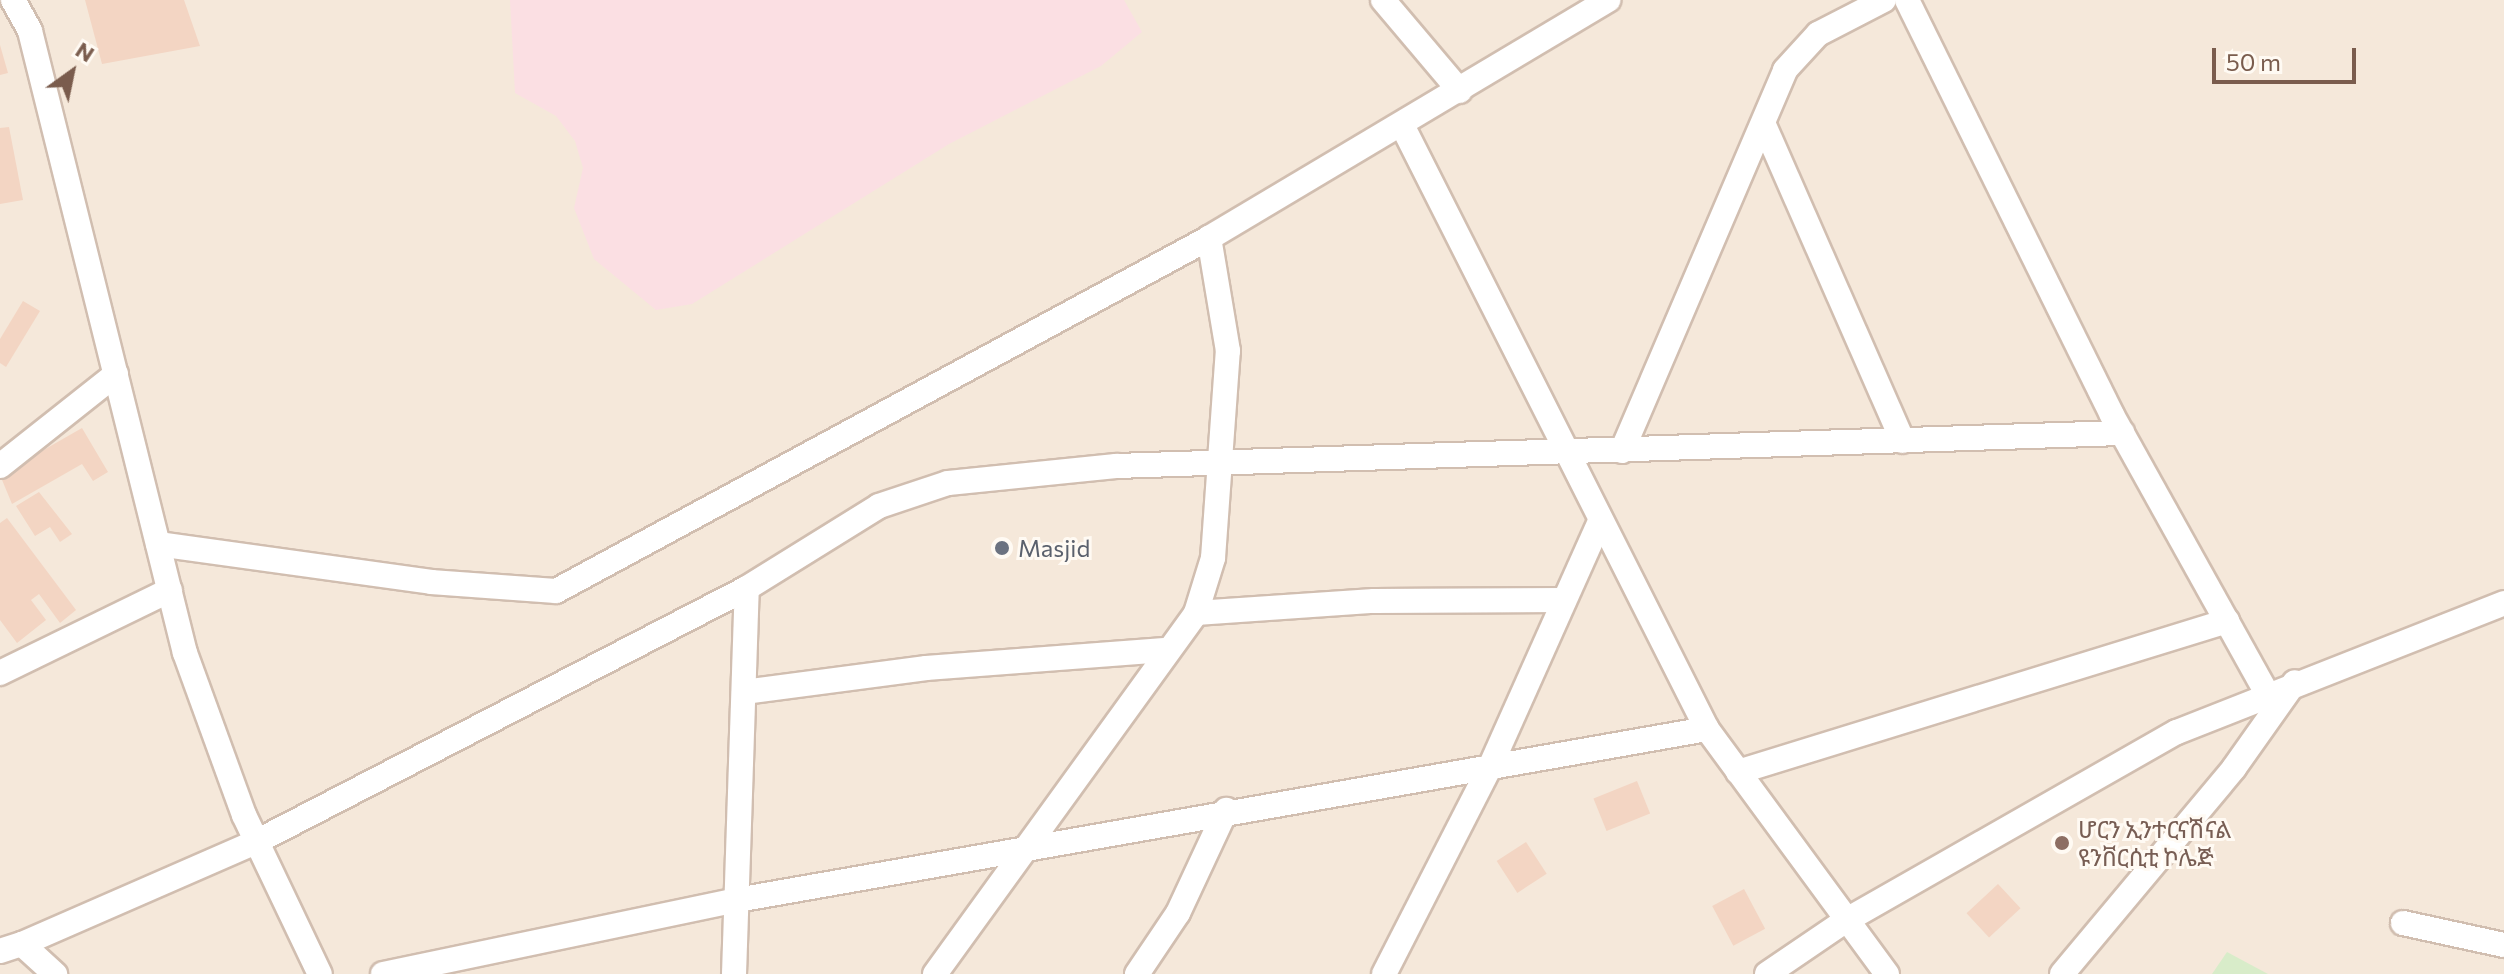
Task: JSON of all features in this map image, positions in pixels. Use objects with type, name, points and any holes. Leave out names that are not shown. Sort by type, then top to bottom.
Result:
[{"type":"street","points":[[13,0],[30,31],[185,653],[256,842],[320,974]]},
{"type":"street","points":[[1383,0],[1460,91]]},
{"type":"street","points":[[158,544],[431,582],[556,591],[1209,238],[1403,127],[1609,0]]},
{"type":"street","points":[[1622,451],[1785,70],[1818,34],[1884,0]]},
{"type":"street","points":[[1907,0],[2122,433],[2267,693]]},
{"type":"street","points":[[1764,125],[1903,441]]},
{"type":"street","points":[[1403,127],[1563,453],[1707,729],[1845,921],[1887,974]]},
{"type":"street","points":[[935,974],[1164,650],[1196,613],[1213,558],[1228,351],[1209,238]]},
{"type":"street","points":[[0,466],[116,374]]},
{"type":"street","points":[[11,947],[256,842],[747,588],[879,506],[948,483],[1221,462],[2122,433]]},
{"type":"street","points":[[1384,974],[1491,765],[1599,523]]},
{"type":"street","points":[[734,974],[747,588]]},
{"type":"street","points":[[0,673],[170,590]]},
{"type":"street","points":[[1196,613],[1374,601],[1564,600]]},
{"type":"street","points":[[1767,974],[1845,921],[2177,732],[2295,681],[2504,603]]},
{"type":"street","points":[[1738,772],[2227,621]]},
{"type":"street","points":[[744,692],[926,668],[1164,650]]},
{"type":"street","points":[[2062,974],[2234,768],[2295,681]]},
{"type":"street","points":[[383,974],[737,900],[1226,810],[1707,729]]},
{"type":"street","points":[[1137,974],[1178,913],[1226,810]]},
{"type":"street","points":[[2403,923],[2504,945]]},
{"type":"street","points":[[11,947],[55,974]]},
{"type":"shaded area","points":[[0,0],[2504,0],[2504,974],[0,974]]},
{"type":"shaded area","points":[[510,0],[1124,0],[1142,32],[1101,66],[949,144],[692,304],[656,310],[594,259],[574,208],[583,168],[575,141],[556,116],[515,93]]},
{"type":"green space","points":[[2227,952],[2268,974],[2212,974]]},
{"type":"building","points":[[85,0],[184,0],[200,46],[102,64]]},
{"type":"building","points":[[0,45],[8,73],[0,75]]},
{"type":"building","points":[[9,127],[23,200],[0,204],[0,128]]},
{"type":"building","points":[[23,301],[40,311],[6,367],[0,363],[0,339]]},
{"type":"building","points":[[82,428],[108,472],[93,481],[82,464],[12,504],[0,475]]},
{"type":"building","points":[[39,492],[72,534],[60,542],[50,527],[35,536],[16,506]]},
{"type":"building","points":[[7,518],[76,610],[60,623],[39,594],[31,600],[46,620],[17,643],[0,620],[0,523]]},
{"type":"building","points":[[1637,781],[1650,813],[1607,831],[1593,799]]},
{"type":"building","points":[[1526,842],[1547,874],[1517,893],[1497,861]]},
{"type":"building","points":[[1998,884],[2021,908],[1989,937],[1967,913]]},
{"type":"building","points":[[1744,889],[1765,929],[1733,946],[1712,906]]},
{"type":"place","name":"Masjid","points":[[1002,548]]},
{"type":"place","name":"ሆርን ኢንተርናሽናል ዩንቨርሲቲ ኮሌጅ","points":[[2062,843]]}]
